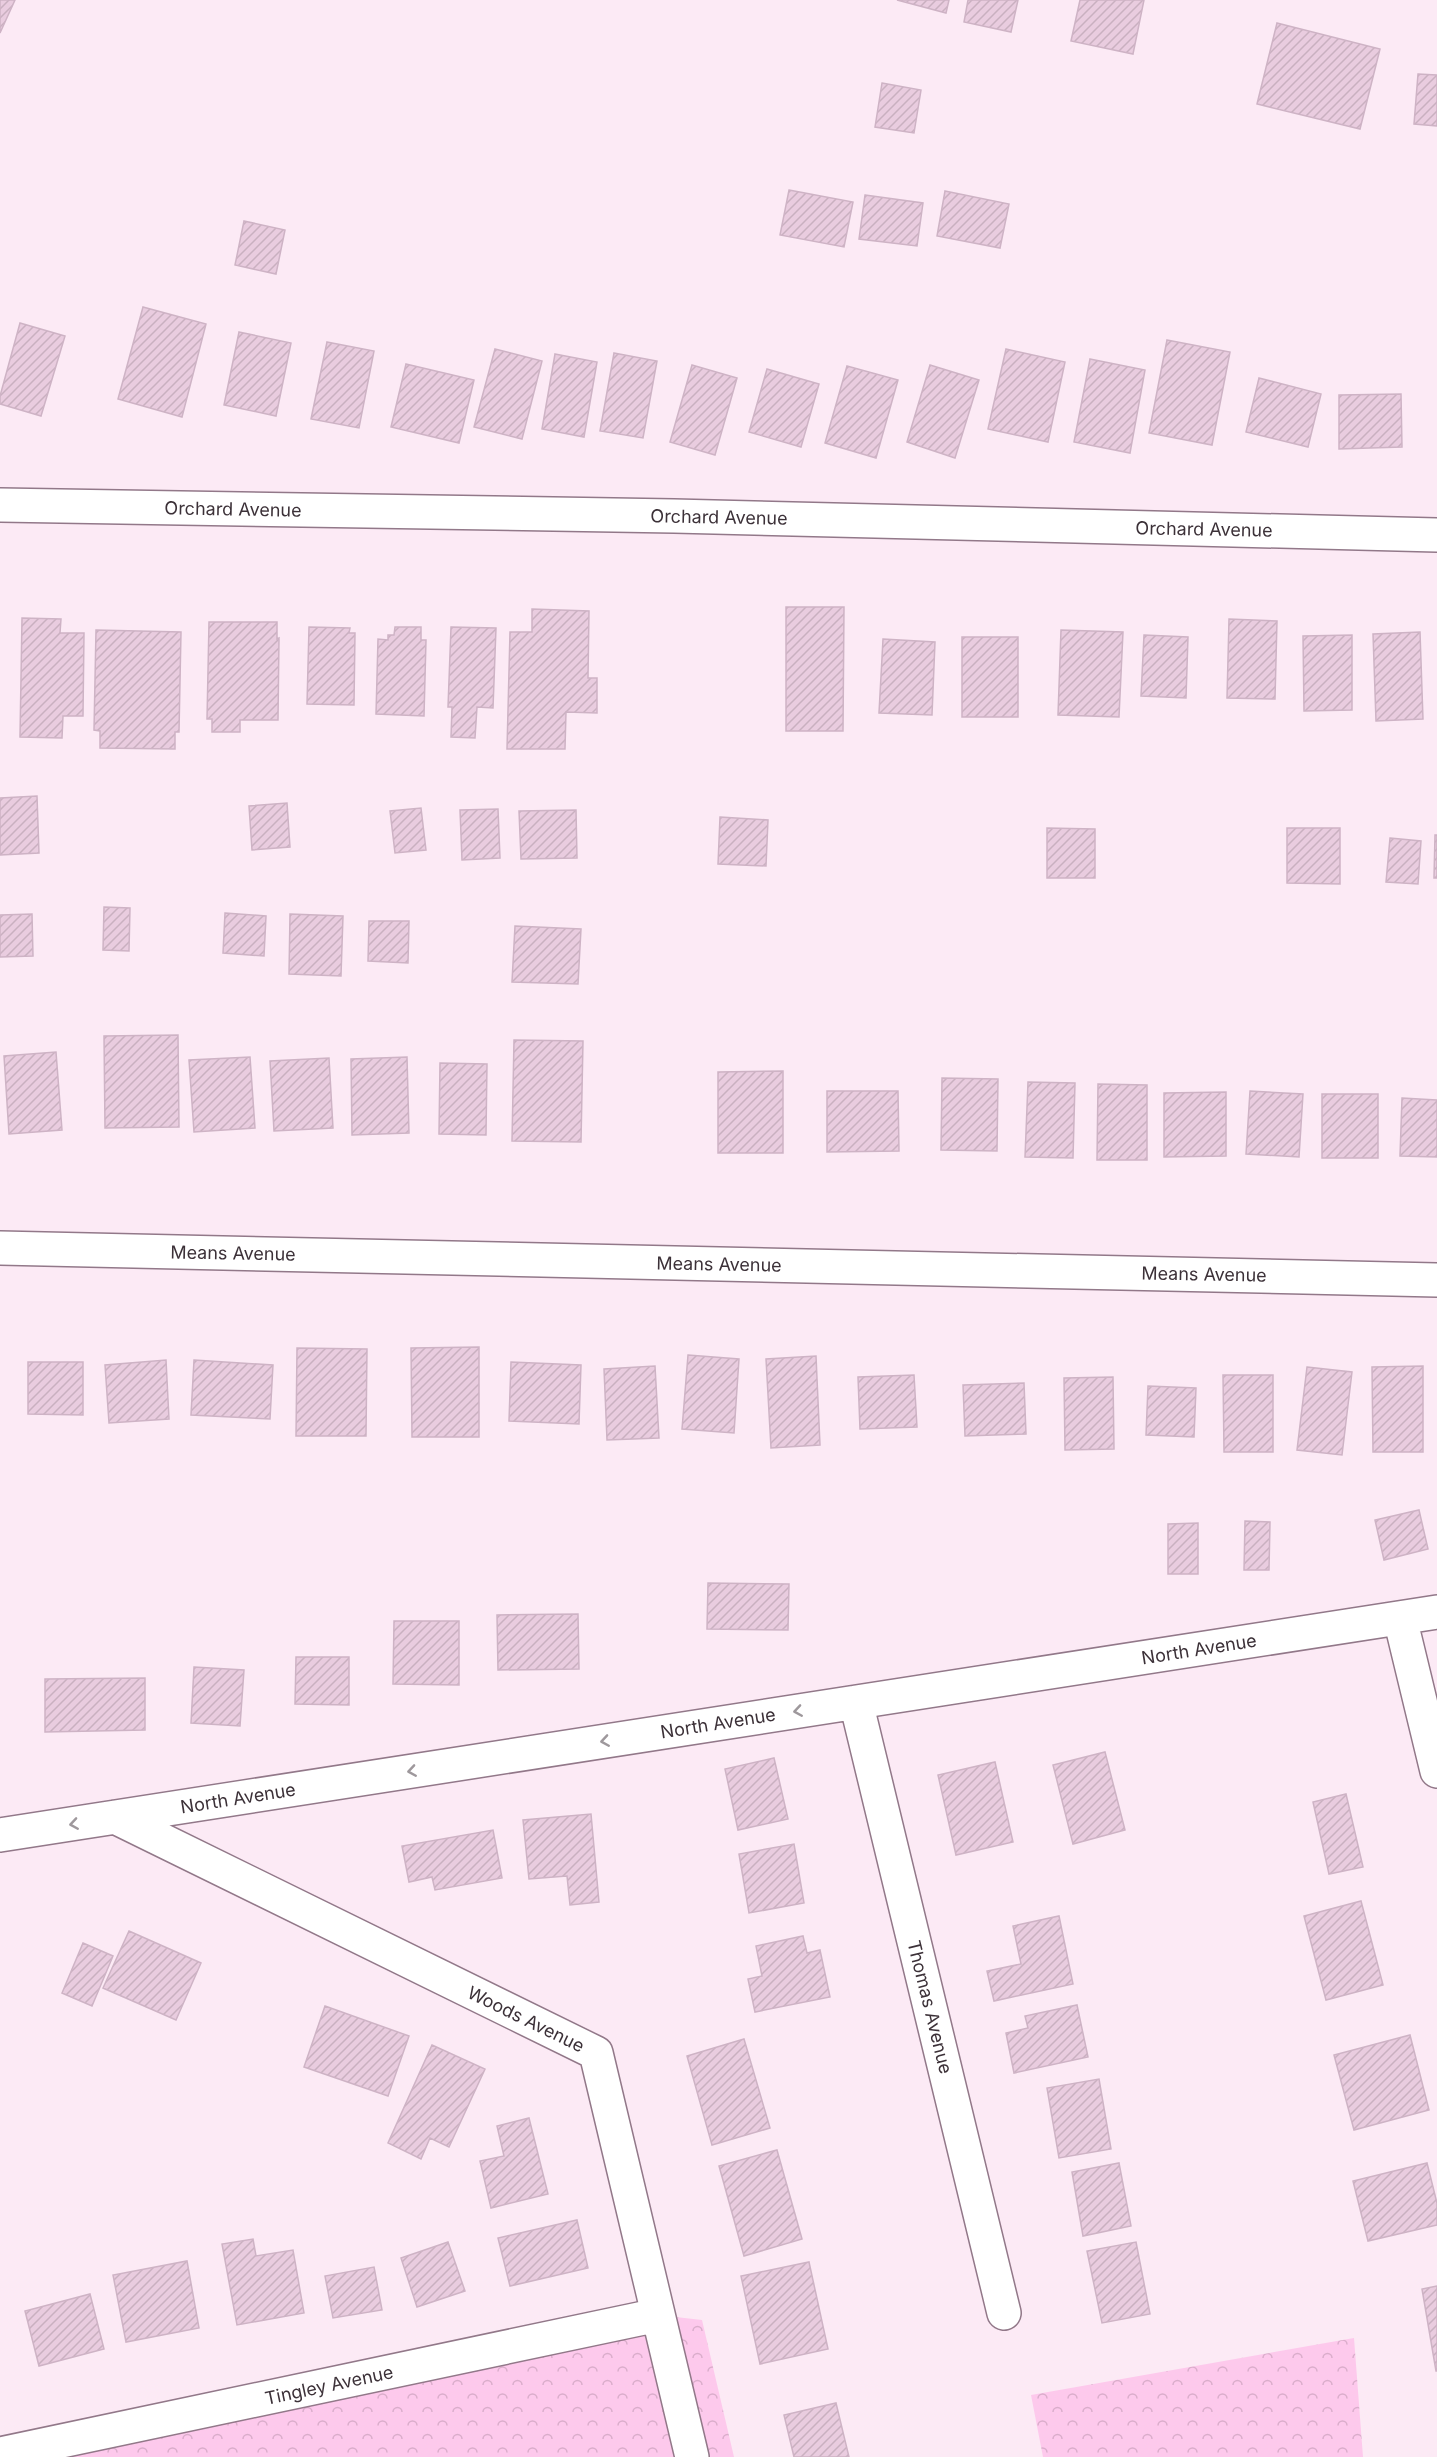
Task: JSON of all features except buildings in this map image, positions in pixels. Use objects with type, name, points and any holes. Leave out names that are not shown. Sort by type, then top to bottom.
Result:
[{"type":"street","name":"Orchard Avenue","points":[[0,505],[674,516],[1437,535]]},
{"type":"street","name":"Means Avenue","points":[[0,1248],[1437,1280]]},
{"type":"street","name":"North Avenue","points":[[0,1835],[1437,1612]]},
{"type":"street","points":[[1400,1618],[1437,1771]]},
{"type":"street","name":"Thomas Avenue","points":[[856,1702],[1004,2313]]},
{"type":"street","name":"Woods Avenue","points":[[115,1817],[596,2053],[692,2457]]},
{"type":"street","name":"Tingley Avenue","points":[[0,2454],[658,2315]]},
{"type":"green space","points":[[658,2315],[702,2320],[734,2457],[0,2457]]},
{"type":"green space","points":[[1354,2338],[1363,2457],[1043,2457],[1031,2395]]}]
